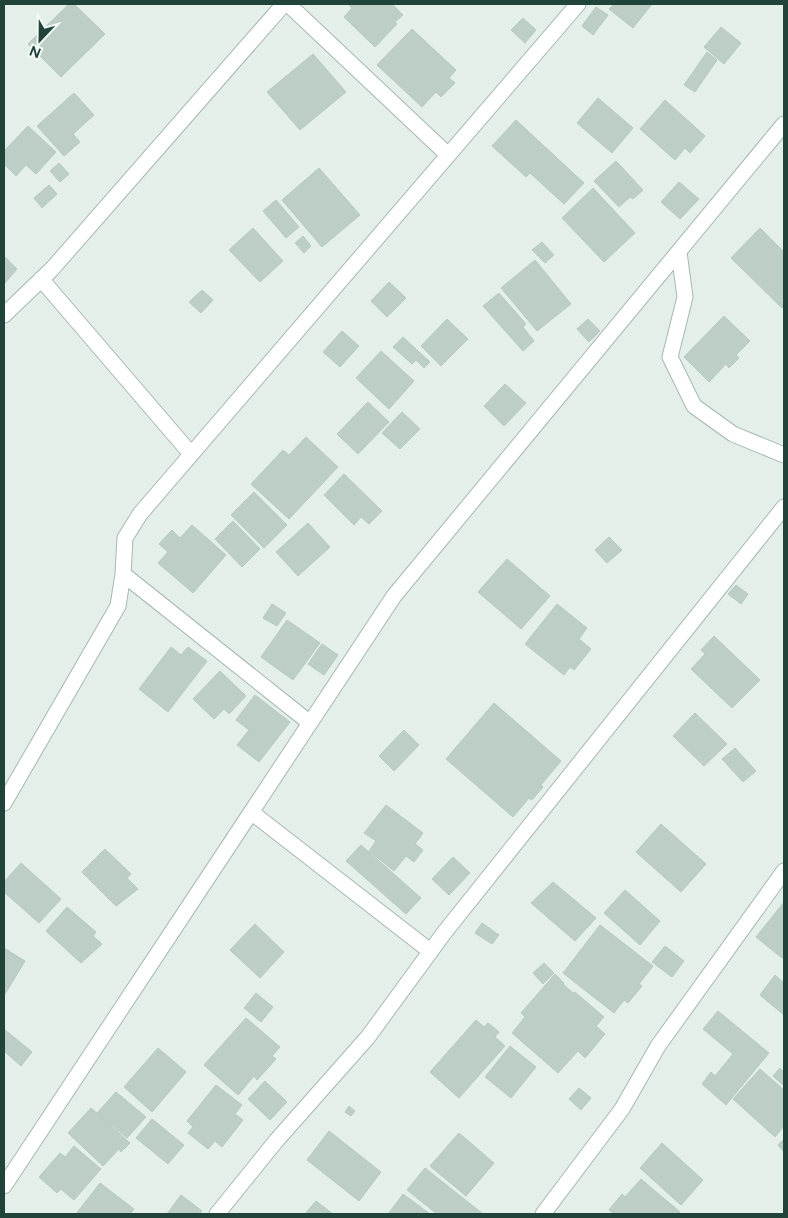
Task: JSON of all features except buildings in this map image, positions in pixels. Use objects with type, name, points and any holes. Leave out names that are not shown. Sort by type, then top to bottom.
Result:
[{"type":"street","points":[[4,315],[41,279],[284,4]]},
{"type":"street","points":[[288,4],[448,155]]},
{"type":"street","points":[[4,803],[118,606],[124,574],[126,538],[140,514],[578,4]]},
{"type":"street","points":[[4,1186],[394,596],[784,124]]},
{"type":"street","points":[[679,252],[685,297],[670,357],[694,406],[733,434],[784,455]]},
{"type":"street","points":[[41,279],[191,454]]},
{"type":"street","points":[[217,1214],[276,1141],[368,1037],[430,951],[784,507]]},
{"type":"street","points":[[124,574],[310,723]]},
{"type":"street","points":[[251,812],[430,951]]},
{"type":"street","points":[[543,1214],[622,1109],[658,1046],[784,871]]}]
